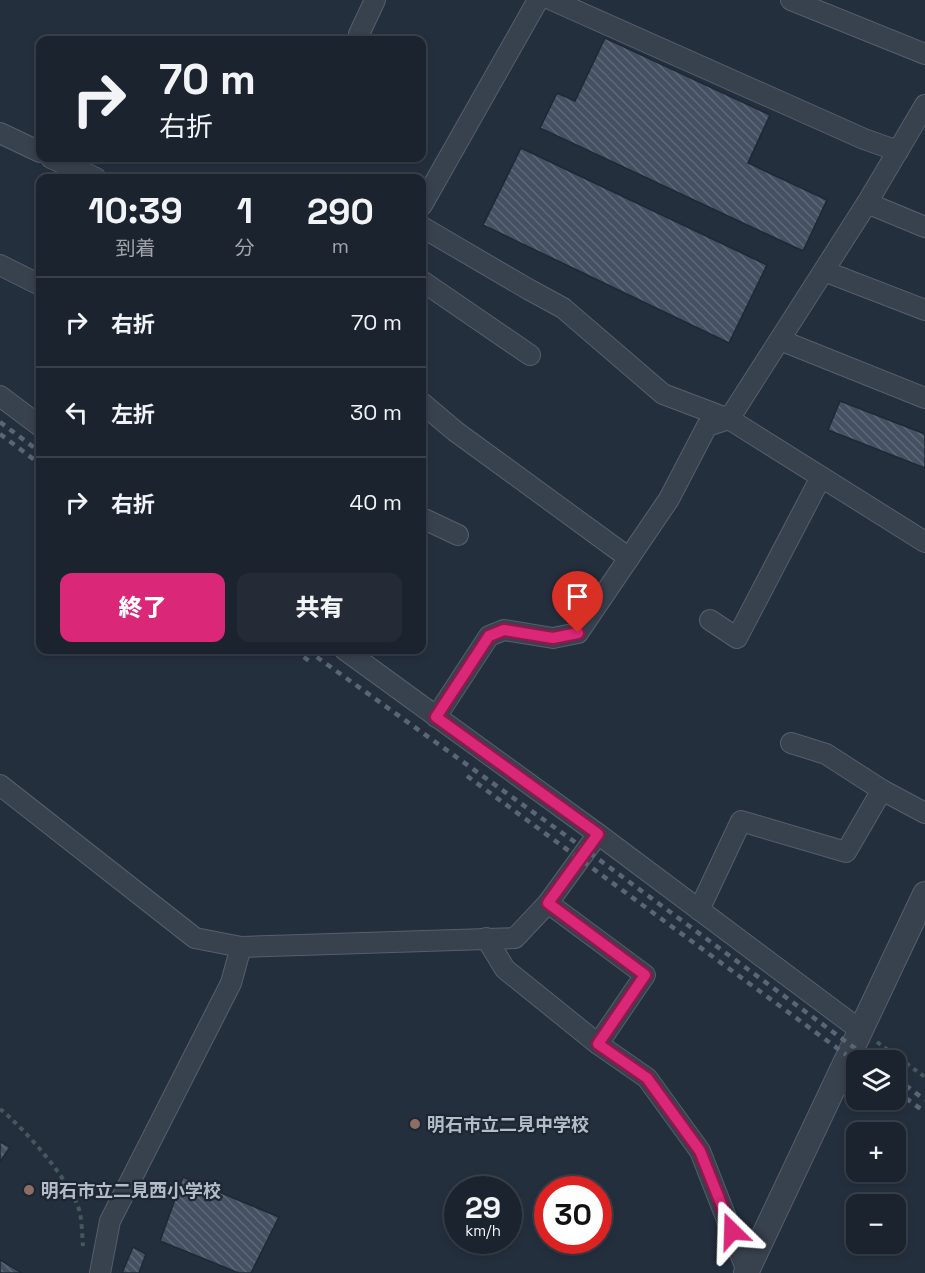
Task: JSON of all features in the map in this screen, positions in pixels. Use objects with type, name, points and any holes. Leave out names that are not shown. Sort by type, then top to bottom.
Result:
[{"type":"street","points":[[359,34],[375,0]]},
{"type":"street","points":[[426,198],[538,0]]},
{"type":"street","points":[[552,0],[864,139],[898,151]]},
{"type":"street","points":[[791,0],[925,54]]},
{"type":"street","points":[[436,717],[489,636],[504,630],[553,638],[578,633],[669,499],[707,426],[729,419],[867,204],[898,151],[917,135],[925,105]]},
{"type":"street","points":[[0,133],[36,150]]},
{"type":"street","points":[[60,162],[87,174]]},
{"type":"street","points":[[867,204],[925,227]]},
{"type":"street","points":[[426,228],[563,308],[663,394],[729,419],[925,542]]},
{"type":"street","points":[[0,265],[36,283]]},
{"type":"street","points":[[824,271],[925,310]]},
{"type":"street","points":[[426,284],[531,355]]},
{"type":"street","points":[[780,340],[925,398]]},
{"type":"street","points":[[0,396],[36,423]]},
{"type":"street","points":[[426,406],[455,431],[629,558]]},
{"type":"street","points":[[710,620],[737,638],[821,477]]},
{"type":"street","points":[[426,520],[458,534]]},
{"type":"street","points":[[350,654],[598,834],[860,1030]]},
{"type":"street","points":[[791,743],[826,754],[882,790],[925,813]]},
{"type":"street","points":[[0,784],[195,938],[241,947],[515,938],[548,903],[598,834]]},
{"type":"street","points":[[699,910],[741,821],[846,852],[882,790]]},
{"type":"street","points":[[747,1272],[925,894]]},
{"type":"street","points":[[548,903],[645,975],[598,1044]]},
{"type":"street","points":[[486,938],[505,969],[598,1044],[647,1078],[700,1151],[747,1272]]},
{"type":"street","points":[[100,1273],[110,1221],[231,983],[241,947]]},
{"type":"path","points":[[860,1030],[925,1077]]},
{"type":"path","points":[[0,1109],[36,1144],[66,1184],[80,1212],[83,1247]]},
{"type":"building","points":[[605,38],[770,115],[748,163],[827,200],[803,251],[540,128],[557,93],[575,101]]},
{"type":"building","points":[[521,148],[767,265],[729,343],[483,225]]},
{"type":"building","points":[[840,401],[925,434],[925,468],[828,430]]},
{"type":"building","points":[[0,1142],[10,1147],[0,1162]]},
{"type":"building","points":[[183,1177],[279,1217],[251,1273],[239,1273],[160,1241]]},
{"type":"building","points":[[133,1247],[146,1254],[139,1273],[122,1273]]},
{"type":"building","points":[[0,1260],[22,1273],[0,1273]]},
{"type":"railway","points":[[0,422],[36,449]]},
{"type":"railway","points":[[0,434],[36,461]]},
{"type":"railway","points":[[300,654],[312,663]]},
{"type":"railway","points":[[313,654],[586,850],[857,1050]]},
{"type":"railway","points":[[467,776],[846,1055]]},
{"type":"railway","points":[[906,1086],[925,1100]]},
{"type":"railway","points":[[906,1098],[925,1112]]},
{"type":"place","name":"明石市立二見中学校","points":[[415,1124]]},
{"type":"place","name":"明石市立二見西小学校","points":[[29,1190]]},
{"type":"route","points":[[578,633],[553,638],[504,630],[489,636],[436,717],[598,834],[548,903],[645,975],[598,1044],[647,1078],[700,1151],[732,1231]]}]
